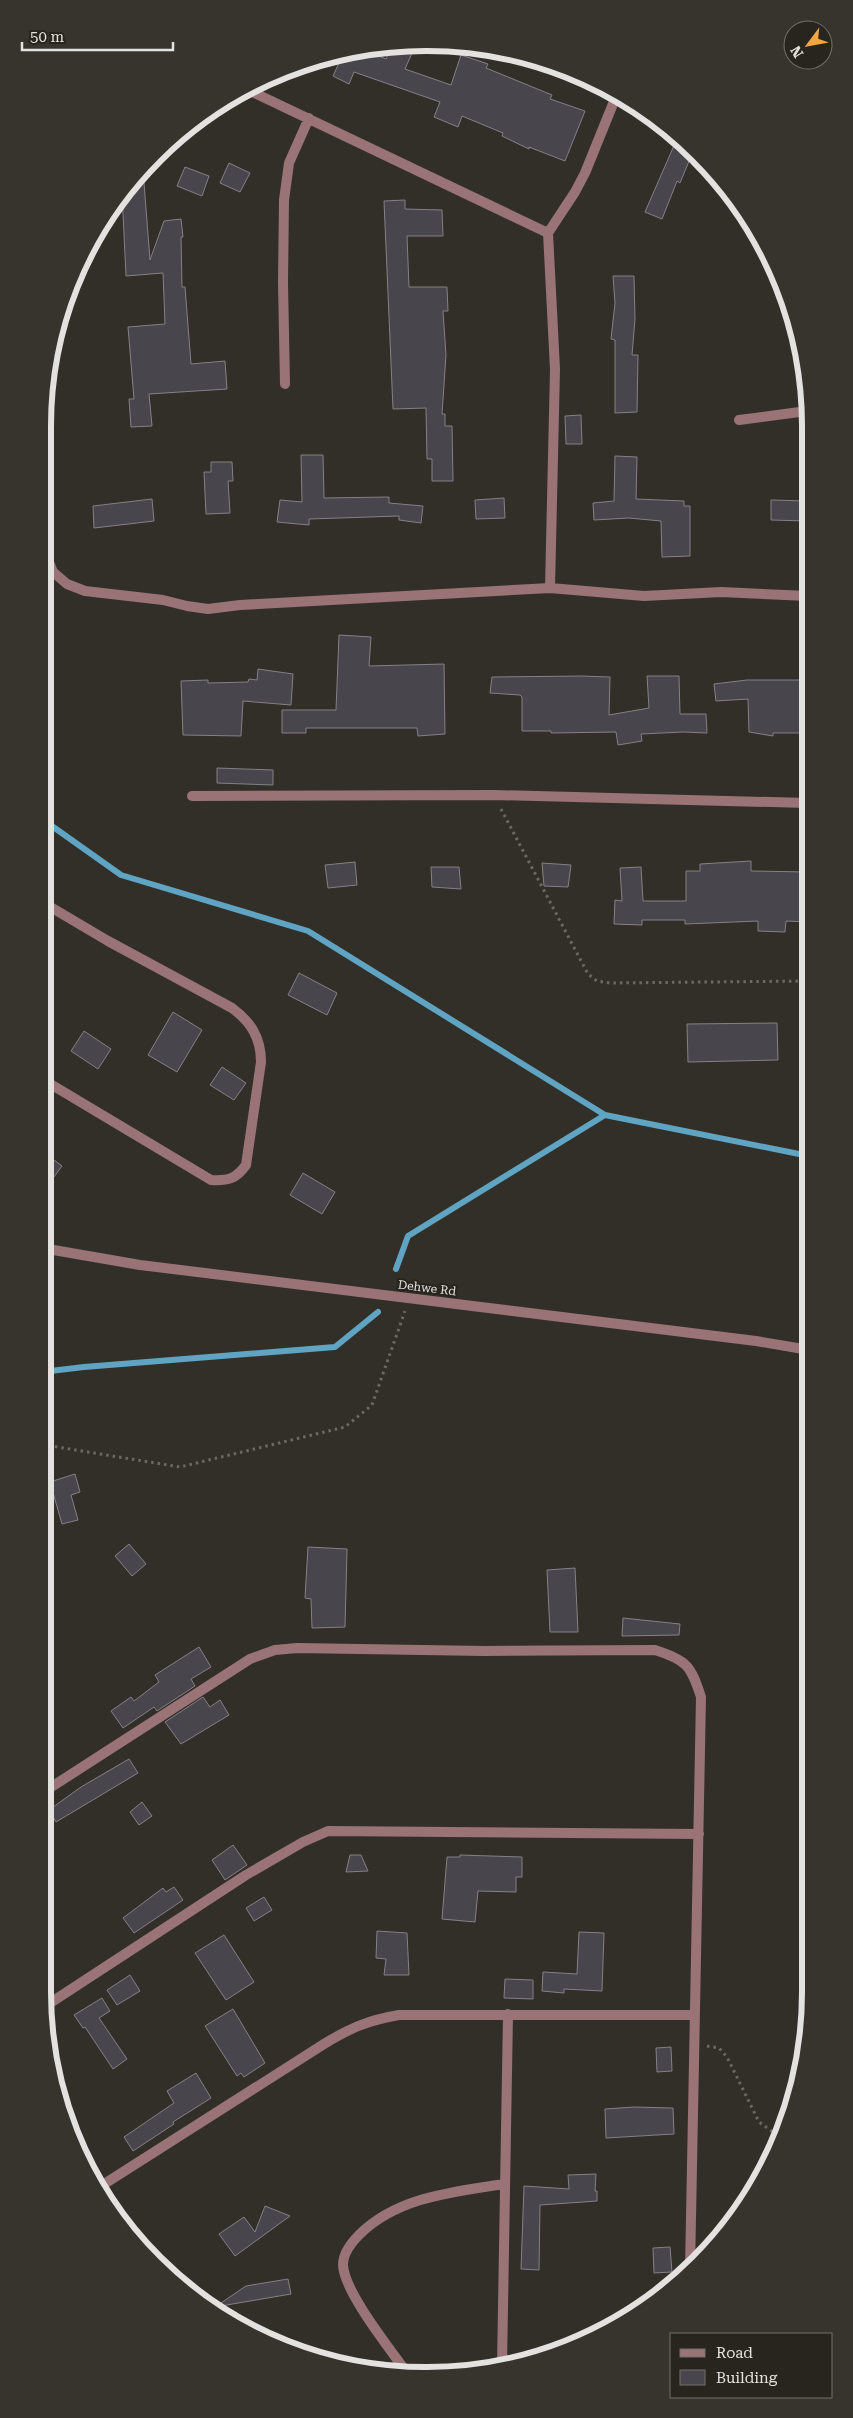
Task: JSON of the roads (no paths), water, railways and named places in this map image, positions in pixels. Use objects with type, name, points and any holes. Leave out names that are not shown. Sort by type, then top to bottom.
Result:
[{"type":"street","points":[[255,93],[548,233]]},
{"type":"street","points":[[550,588],[555,370],[548,233],[585,173],[615,102]]},
{"type":"street","points":[[285,384],[282,283],[284,200],[289,163],[308,118]]},
{"type":"street","points":[[740,420],[801,412]]},
{"type":"street","points":[[51,567],[53,572],[67,584],[85,591],[163,600],[208,609],[550,588],[644,596],[721,592],[802,596]]},
{"type":"street","points":[[192,796],[494,795],[802,803]]},
{"type":"street","points":[[51,907],[245,1017],[261,1046],[262,1062],[246,1165],[238,1176],[226,1181],[211,1180],[51,1084]]},
{"type":"street","name":"Dehwe Rd","points":[[51,1250],[140,1265],[756,1341],[802,1349]]},
{"type":"street","points":[[51,1787],[250,1659],[275,1650],[297,1648],[485,1651],[656,1650],[678,1657],[694,1675],[701,1697],[690,2259]]},
{"type":"street","points":[[51,2001],[246,1875],[302,1842],[328,1831],[698,1834]]},
{"type":"street","points":[[502,2359],[508,2014]]},
{"type":"street","points":[[105,2184],[348,2029],[371,2020],[399,2015],[694,2015]]},
{"type":"street","points":[[402,2366],[349,2286],[343,2265],[348,2246],[366,2228],[387,2214],[418,2200],[504,2184]]},
{"type":"waterway","points":[[51,825],[121,875],[308,931],[605,1115],[802,1155]]},
{"type":"waterway","points":[[396,1269],[408,1236],[605,1115]]},
{"type":"waterway","points":[[51,1371],[335,1347],[378,1312]]}]
